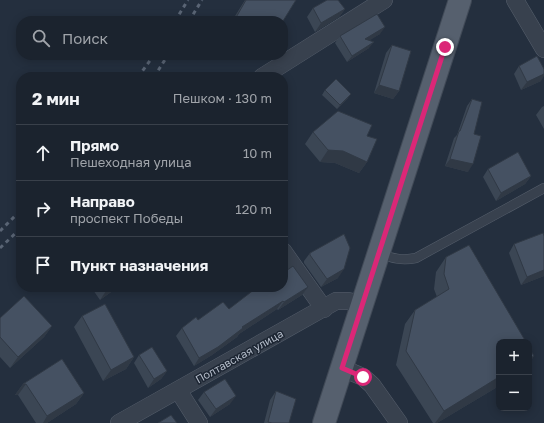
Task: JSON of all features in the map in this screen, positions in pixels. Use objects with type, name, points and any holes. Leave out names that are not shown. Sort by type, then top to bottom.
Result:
[{"type":"main road","points":[[324,423],[460,0]]},
{"type":"street","points":[[270,72],[384,0]]},
{"type":"street","points":[[514,0],[544,48]]},
{"type":"street","points":[[288,258],[324,309]]},
{"type":"street","name":"Полтавская улица","points":[[119,423],[336,302],[348,301],[362,304]]},
{"type":"street","points":[[342,368],[363,377],[372,385],[399,423]]},
{"type":"street","points":[[178,390],[199,423]]},
{"type":"lane","points":[[379,254],[399,260],[416,258],[544,188]]},
{"type":"building","points":[[246,0],[296,0],[286,16],[237,16]]},
{"type":"building","points":[[327,0],[338,0],[345,9],[321,23],[313,8]]},
{"type":"building","points":[[377,14],[385,27],[365,39],[374,42],[352,56],[340,36]]},
{"type":"building","points":[[392,45],[411,51],[399,91],[379,85]]},
{"type":"building","points":[[537,56],[544,69],[544,74],[527,82],[519,66]]},
{"type":"building","points":[[336,79],[351,94],[340,105],[325,90]]},
{"type":"building","points":[[472,99],[482,102],[474,134],[481,136],[473,164],[450,159]]},
{"type":"building","points":[[338,111],[372,125],[367,136],[377,139],[367,162],[343,151],[328,150],[313,132]]},
{"type":"building","points":[[518,152],[531,176],[501,193],[488,169]]},
{"type":"building","points":[[543,233],[544,270],[527,277],[514,244]]},
{"type":"building","points":[[344,234],[350,248],[344,269],[327,279],[310,253]]},
{"type":"building","points":[[469,245],[524,339],[496,339],[496,379],[444,411],[406,351],[415,310],[449,289],[444,274],[446,257]]},
{"type":"building","points":[[293,266],[308,287],[242,327],[243,328],[218,347],[199,358],[182,328],[196,317],[198,320],[223,302],[229,309],[251,292],[288,292],[288,270]]},
{"type":"building","points":[[24,296],[52,326],[18,357],[0,337],[0,318]]},
{"type":"building","points":[[105,304],[134,357],[111,370],[82,316]]},
{"type":"building","points":[[152,347],[167,371],[154,379],[139,355]]},
{"type":"building","points":[[62,359],[84,393],[47,416],[26,384],[23,384]]},
{"type":"building","points":[[225,379],[236,396],[216,409],[204,392]]},
{"type":"building","points":[[276,391],[296,399],[289,423],[268,422]]},
{"type":"building","points":[[171,415],[177,423],[158,423]]},
{"type":"railway","points":[[178,16],[188,0]]},
{"type":"railway","points":[[192,16],[202,0]]},
{"type":"railway","points":[[142,72],[150,60]]},
{"type":"railway","points":[[157,72],[165,60]]},
{"type":"railway","points":[[0,231],[16,215]]},
{"type":"railway","points":[[0,248],[16,233]]},
{"type":"route","points":[[363,377],[342,368],[445,47]]}]
